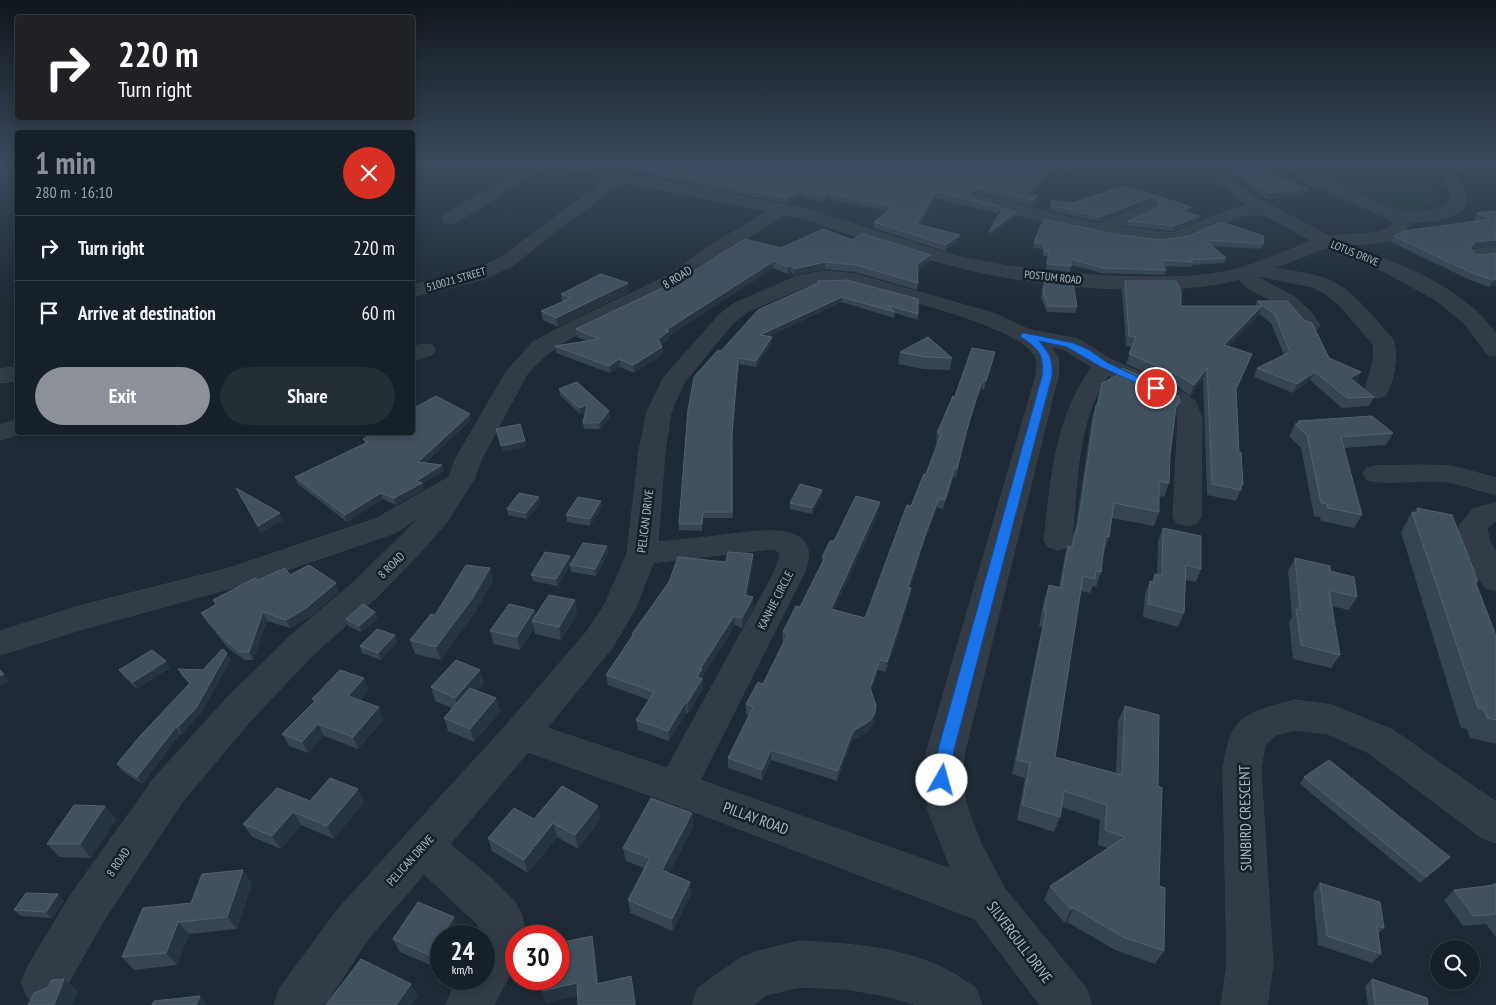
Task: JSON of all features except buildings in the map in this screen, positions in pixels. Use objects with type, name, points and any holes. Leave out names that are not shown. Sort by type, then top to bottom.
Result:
[{"type":"street","points":[[450,219],[465,210]]},
{"type":"street","name":"510021 STREET","points":[[415,290],[477,275],[506,262],[574,210]]},
{"type":"street","name":"8 ROAD","points":[[44,982],[87,908],[169,789],[240,708],[273,674],[409,547],[437,516],[461,479],[468,460],[517,372],[541,347],[576,327],[642,297],[676,279],[714,252],[782,210]]},
{"type":"street","name":"POSTUM ROAD","points":[[786,210],[951,260],[981,267],[1029,275],[1140,284],[1210,280],[1247,271],[1326,242],[1391,234],[1398,229],[1401,223],[1398,217]]},
{"type":"street","points":[[1025,210],[1058,220],[1132,235],[1174,238],[1197,231],[1240,211],[1267,210]]},
{"type":"street","points":[[1100,228],[1148,210]]},
{"type":"street","name":"LOTUS DRIVE","points":[[1267,210],[1326,242],[1409,276],[1441,295],[1468,316],[1490,340],[1496,350]]},
{"type":"street","points":[[1382,210],[1398,217],[1424,216],[1450,210]]},
{"type":"street","points":[[1478,254],[1496,252]]},
{"type":"street","points":[[1247,271],[1264,289],[1292,303],[1310,325]]},
{"type":"street","points":[[1247,271],[1318,284],[1332,290],[1348,303],[1384,343],[1385,358],[1378,391]]},
{"type":"street","name":"PELICAN DRIVE","points":[[297,1005],[353,924],[521,734],[600,639],[620,607],[642,554],[652,451],[664,396],[672,382],[688,362],[726,319],[740,308],[802,281],[839,277],[986,317],[1024,336]]},
{"type":"street","points":[[1246,298],[1264,289]]},
{"type":"street","points":[[1024,336],[1070,344],[1104,365],[1162,390],[1187,406],[1190,418],[1187,517]]},
{"type":"street","name":"SILVERGULL DRIVE","points":[[1024,336],[1036,343],[1045,354],[1048,361],[1047,376],[946,750],[942,780],[948,810],[964,853],[990,904],[1069,1005]]},
{"type":"street","points":[[1058,540],[1068,460],[1078,408],[1089,385],[1104,365]]},
{"type":"street","points":[[0,376],[15,374]]},
{"type":"street","points":[[0,433],[15,428]]},
{"type":"street","points":[[1376,474],[1433,471],[1460,474],[1496,487]]},
{"type":"street","points":[[0,643],[79,618],[232,578],[357,536],[385,526],[461,479]]},
{"type":"street","points":[[1496,512],[1483,515],[1473,526],[1475,540],[1496,580]]},
{"type":"street","name":"KANHIE CIRCLE","points":[[642,554],[777,539],[788,543],[794,548],[796,554],[789,574],[676,788]]},
{"type":"street","name":"SUNBIRD CRESCENT","points":[[1244,1005],[1250,965],[1242,769],[1248,738],[1264,724],[1295,715],[1332,720],[1380,741],[1496,825]]},
{"type":"street","name":"PILLAY ROAD","points":[[521,734],[676,788],[990,904]]},
{"type":"street","points":[[422,847],[492,909],[502,922],[504,940],[495,958]]},
{"type":"street","points":[[715,1005],[755,975],[800,964],[846,966],[886,973],[931,986],[959,1005]]},
{"type":"street","points":[[468,1005],[477,990]]},
{"type":"green space","points":[[1394,210],[1422,210],[1409,212]]},
{"type":"route","points":[[942,780],[946,750],[1047,376],[1048,361],[1045,354],[1036,343],[1024,336],[1070,344],[1104,365],[1156,388]]}]
